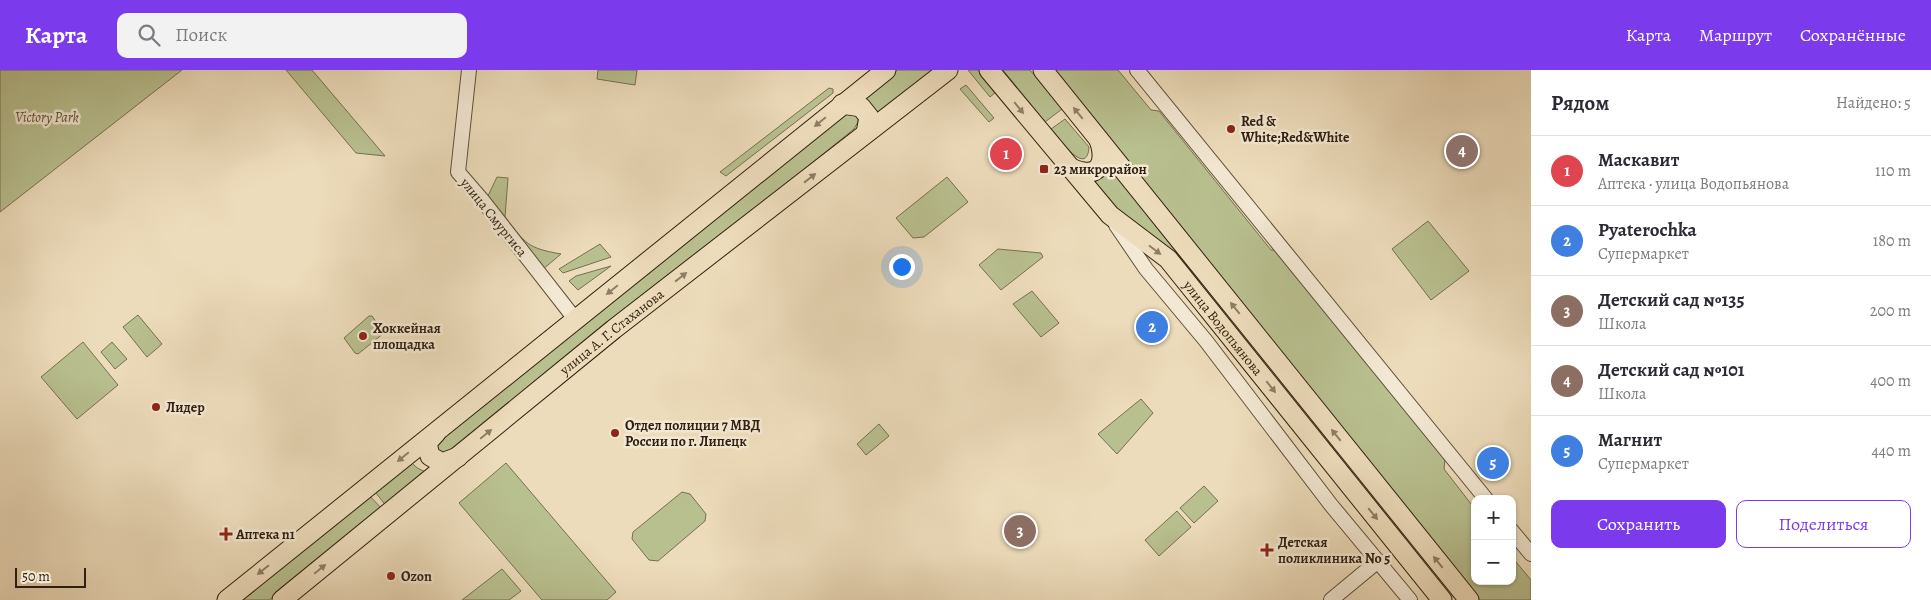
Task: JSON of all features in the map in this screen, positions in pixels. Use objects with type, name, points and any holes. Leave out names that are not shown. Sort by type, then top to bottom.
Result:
[{"type":"main road","points":[[227,600],[886,70]]},
{"type":"main road","name":"улица А. Г. Стаханова","points":[[282,600],[614,329],[948,70]]},
{"type":"main road","name":"улица Водопьянова","points":[[989,70],[1035,128],[1110,215],[1168,259],[1442,600]]},
{"type":"main road","name":"улица Водопьянова","points":[[1043,70],[1469,600]]},
{"type":"main road","points":[[842,104],[861,108],[865,112],[869,117],[866,133]]},
{"type":"main road","points":[[1071,168],[1079,172],[1088,173],[1094,171],[1100,165],[1103,157],[1099,140]]},
{"type":"main road","points":[[438,430],[427,443],[430,456],[442,463],[458,456]]},
{"type":"street","name":"улица Смургиса","points":[[469,70],[458,172],[483,201],[575,320]]},
{"type":"street","points":[[1138,70],[1483,495]]},
{"type":"street","points":[[1110,215],[1146,270],[1204,338],[1331,505],[1410,600]]},
{"type":"street","points":[[1516,536],[1531,554]]},
{"type":"street","points":[[1331,600],[1378,561]]},
{"type":"green space","name":"Victory Park","points":[[0,70],[182,70],[0,212]]},
{"type":"green space","points":[[286,70],[312,70],[385,156],[356,153]]},
{"type":"green space","points":[[598,70],[637,70],[635,85],[597,79]]},
{"type":"green space","points":[[894,70],[933,70],[875,117],[860,98]]},
{"type":"green space","points":[[968,70],[978,70],[996,92],[990,97]]},
{"type":"green space","points":[[1003,70],[1030,70],[1062,109],[1045,122]]},
{"type":"green space","points":[[1051,70],[1118,70],[1151,110],[1159,111],[1271,250],[1279,251],[1388,390],[1445,459],[1444,469],[1471,504],[1471,585],[1516,585],[1516,562],[1531,580],[1531,600],[1477,600]]},
{"type":"green space","points":[[966,85],[994,118],[989,122],[960,89]]},
{"type":"green space","points":[[829,88],[833,89],[833,93],[726,176],[720,172]]},
{"type":"green space","points":[[843,110],[858,116],[858,122],[854,129],[452,454],[439,456],[435,438]]},
{"type":"green space","points":[[1065,119],[1089,147],[1087,156],[1083,159],[1072,153],[1051,129]]},
{"type":"green space","points":[[1107,163],[1201,284],[1198,286],[1115,208],[1090,177]]},
{"type":"green space","points":[[497,177],[508,178],[505,217],[518,233],[534,247],[561,254],[542,270],[486,200]]},
{"type":"green space","points":[[947,177],[968,202],[924,237],[913,238],[896,218]]},
{"type":"green space","points":[[1428,221],[1469,271],[1431,300],[1392,249]]},
{"type":"green space","points":[[600,244],[611,257],[563,273],[559,269]]},
{"type":"green space","points":[[998,249],[1041,253],[1043,257],[1001,290],[979,265]]},
{"type":"green space","points":[[611,266],[578,290],[569,281],[576,276]]},
{"type":"green space","points":[[1032,291],[1059,323],[1041,337],[1013,304]]},
{"type":"green space","points":[[138,315],[162,344],[147,357],[123,327]]},
{"type":"green space","name":"Хоккейная площадка","points":[[369,316],[372,316],[384,333],[358,354],[355,353],[344,338]]},
{"type":"green space","points":[[83,342],[118,385],[77,419],[41,377]]},
{"type":"green space","points":[[112,342],[127,359],[115,369],[101,352]]},
{"type":"green space","points":[[1141,399],[1153,413],[1117,454],[1098,434]]},
{"type":"green space","points":[[879,424],[889,436],[866,455],[857,444]]},
{"type":"green space","points":[[409,459],[418,468],[429,473],[387,507],[372,488]]},
{"type":"green space","points":[[506,463],[616,592],[607,600],[542,600],[459,503]]},
{"type":"green space","points":[[1204,486],[1218,501],[1194,523],[1180,508]]},
{"type":"green space","points":[[366,492],[383,510],[269,600],[232,600]]},
{"type":"green space","points":[[682,492],[690,494],[706,514],[705,521],[658,561],[649,560],[632,539],[633,532]]},
{"type":"green space","points":[[1177,511],[1191,527],[1159,556],[1145,540]]},
{"type":"green space","points":[[502,569],[521,591],[509,600],[462,600]]},
{"type":"place","name":"Red & White;Red&White","points":[[1231,129]]},
{"type":"place","name":"Детский сад №101","points":[[1462,151]]},
{"type":"place","name":"Маскавит","points":[[1006,154]]},
{"type":"place","name":"23 микрорайон","points":[[1044,169]]},
{"type":"place","name":"Pyaterochka","points":[[1152,327]]},
{"type":"place","name":"Хоккейная площадка","points":[[363,336]]},
{"type":"place","name":"Лидер","points":[[156,407]]},
{"type":"place","name":"Отдел полиции 7 МВД России по г. Липецк","points":[[615,433]]},
{"type":"place","name":"Магнит","points":[[1493,463]]},
{"type":"place","name":"Детский сад №135","points":[[1020,531]]},
{"type":"place","name":"Аптека n1","points":[[226,534]]},
{"type":"place","name":"Детская поликлиника No 5","points":[[1267,550]]},
{"type":"place","name":"Ozon","points":[[391,576]]}]
